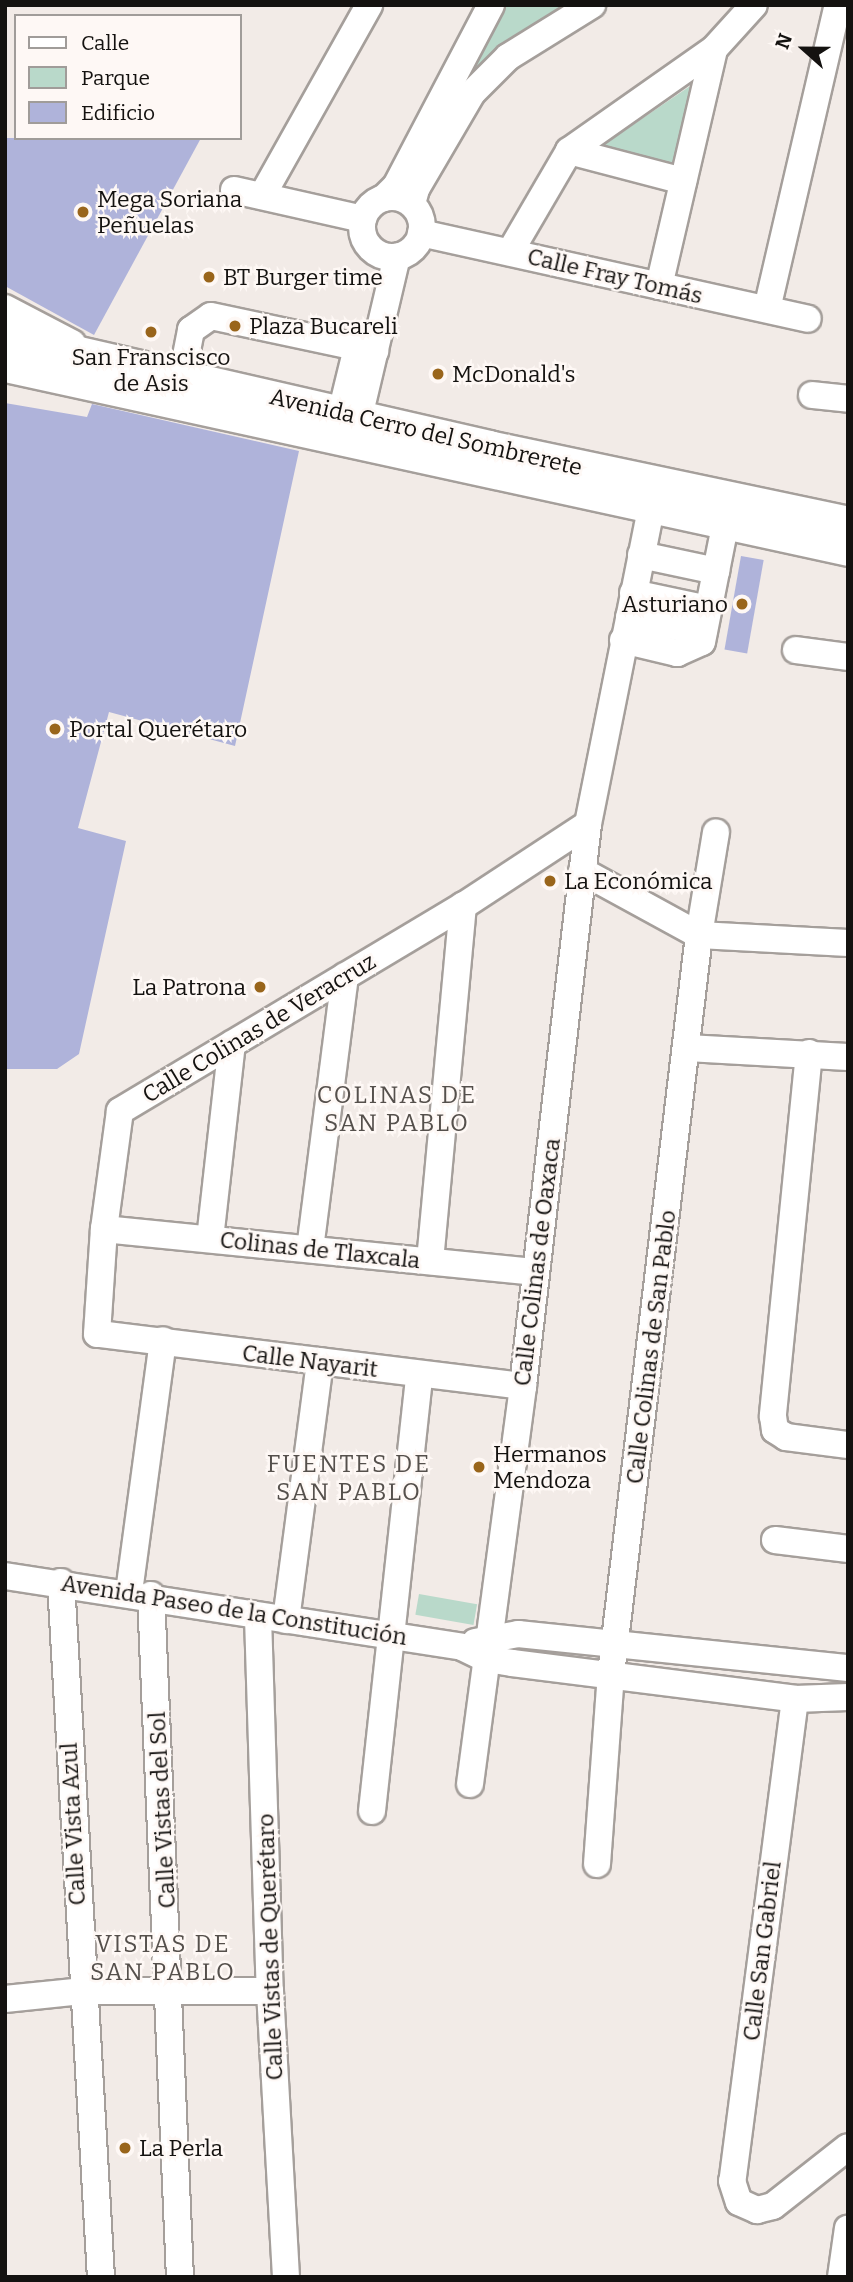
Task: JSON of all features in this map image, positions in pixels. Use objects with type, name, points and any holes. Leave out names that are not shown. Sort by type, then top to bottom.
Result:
[{"type":"main road","name":"Avenida Cerro del Sombrerete","points":[[5,336],[89,352],[350,415],[848,523]]},
{"type":"main road","name":"Avenida Cerro del Sombrerete","points":[[5,365],[637,575],[714,580],[848,550]]},
{"type":"street","points":[[262,196],[369,5]]},
{"type":"street","points":[[388,255],[414,246],[421,233],[412,204],[416,189],[472,93],[508,57],[592,5]]},
{"type":"street","points":[[510,253],[569,151],[714,49],[754,5]]},
{"type":"street","points":[[767,309],[838,5]]},
{"type":"street","points":[[388,255],[365,240],[363,219],[374,202],[396,186],[480,9]]},
{"type":"street","points":[[659,286],[714,49]]},
{"type":"street","points":[[569,151],[683,181]]},
{"type":"street","points":[[234,190],[363,219]]},
{"type":"street","points":[[383,198],[412,204]]},
{"type":"street","name":"Calle Fray Tomás","points":[[421,233],[808,319]]},
{"type":"street","points":[[350,415],[388,255]]},
{"type":"street","points":[[5,309],[89,352]]},
{"type":"street","points":[[182,376],[191,330],[211,316],[366,349]]},
{"type":"street","points":[[812,394],[848,399]]},
{"type":"street","points":[[637,575],[714,580]]},
{"type":"street","points":[[637,575],[714,580]]},
{"type":"street","points":[[637,575],[677,653],[702,642],[714,580]]},
{"type":"street","name":"Calle Colinas de Oaxaca","points":[[470,1784],[523,1386],[588,824],[602,740],[637,575]]},
{"type":"street","points":[[796,650],[848,657]]},
{"type":"street","name":"Calle Colinas de Veracruz","points":[[97,1334],[104,1229],[120,1111],[463,906],[588,824]]},
{"type":"street","name":"Calle Colinas de San Pablo","points":[[597,1864],[611,1674],[617,1642],[699,935],[716,832]]},
{"type":"street","points":[[582,871],[699,935],[848,943]]},
{"type":"street","points":[[430,1261],[463,906]]},
{"type":"street","points":[[310,1249],[345,976]]},
{"type":"street","points":[[210,1239],[232,1044]]},
{"type":"street","points":[[687,1048],[848,1057]]},
{"type":"street","points":[[809,1053],[773,1416],[775,1430],[786,1437],[848,1445]]},
{"type":"street","name":"Colinas de Tlaxcala","points":[[104,1229],[536,1272]]},
{"type":"street","name":"Calle Nayarit","points":[[97,1334],[523,1386]]},
{"type":"street","name":"Calle Vistas del Sol","points":[[163,1340],[140,1593],[171,1989],[180,2277]]},
{"type":"street","points":[[286,1620],[320,1361]]},
{"type":"street","points":[[372,1811],[419,1375]]},
{"type":"street","points":[[775,1541],[848,1549]]},
{"type":"street","name":"Avenida Paseo de la Constitución","points":[[5,1576],[140,1593],[258,1617],[389,1634],[462,1647],[487,1648],[518,1634],[617,1642],[848,1668]]},
{"type":"street","name":"Calle Vista Azul","points":[[61,1582],[82,1991],[101,2277]]},
{"type":"street","name":"Calle Vistas de Querétaro","points":[[258,1617],[270,1991],[286,2277]]},
{"type":"street","points":[[487,1648],[611,1674],[795,1699],[848,1697]]},
{"type":"street","name":"Calle San Gabriel","points":[[795,1699],[732,2180],[739,2202],[757,2210],[774,2206],[848,2147]]},
{"type":"street","points":[[5,1999],[82,1991],[270,1991]]},
{"type":"street","points":[[839,2268],[848,2228]]},
{"type":"green space","points":[[505,5],[571,5],[466,81],[495,23]]},
{"type":"green space","points":[[696,82],[676,170],[596,150]]},
{"type":"green space","points":[[419,1594],[477,1604],[473,1625],[415,1615]]},
{"type":"building","name":"Mega Soriana Peñuelas","points":[[5,138],[200,140],[94,335],[5,286]]},
{"type":"building","name":"Portal Querétaro","points":[[5,403],[87,417],[92,404],[299,451],[235,746],[109,712],[78,828],[126,841],[79,1054],[57,1069],[5,1069]]},
{"type":"building","name":"Asturiano","points":[[741,556],[764,560],[747,654],[725,650]]},
{"type":"place","name":"Mega Soriana Peñuelas","points":[[83,212]]},
{"type":"place","name":"BT Burger time","points":[[209,277]]},
{"type":"place","name":"Plaza Bucareli","points":[[235,326]]},
{"type":"place","name":"San Franscisco de Asis","points":[[151,332]]},
{"type":"place","name":"McDonald's","points":[[438,374]]},
{"type":"place","name":"Asturiano","points":[[742,604]]},
{"type":"place","name":"Portal Querétaro","points":[[55,729]]},
{"type":"place","name":"La Económica","points":[[550,881]]},
{"type":"place","name":"La Patrona","points":[[260,987]]},
{"type":"place","name":"Hermanos Mendoza","points":[[479,1467]]},
{"type":"place","name":"La Perla","points":[[125,2148]]},
{"type":"district","name":"COLINAS DE SAN PABLO","points":[[397,1110]]},
{"type":"district","name":"FUENTES DE SAN PABLO","points":[[349,1479]]},
{"type":"district","name":"VISTAS DE SAN PABLO","points":[[163,1959]]}]
